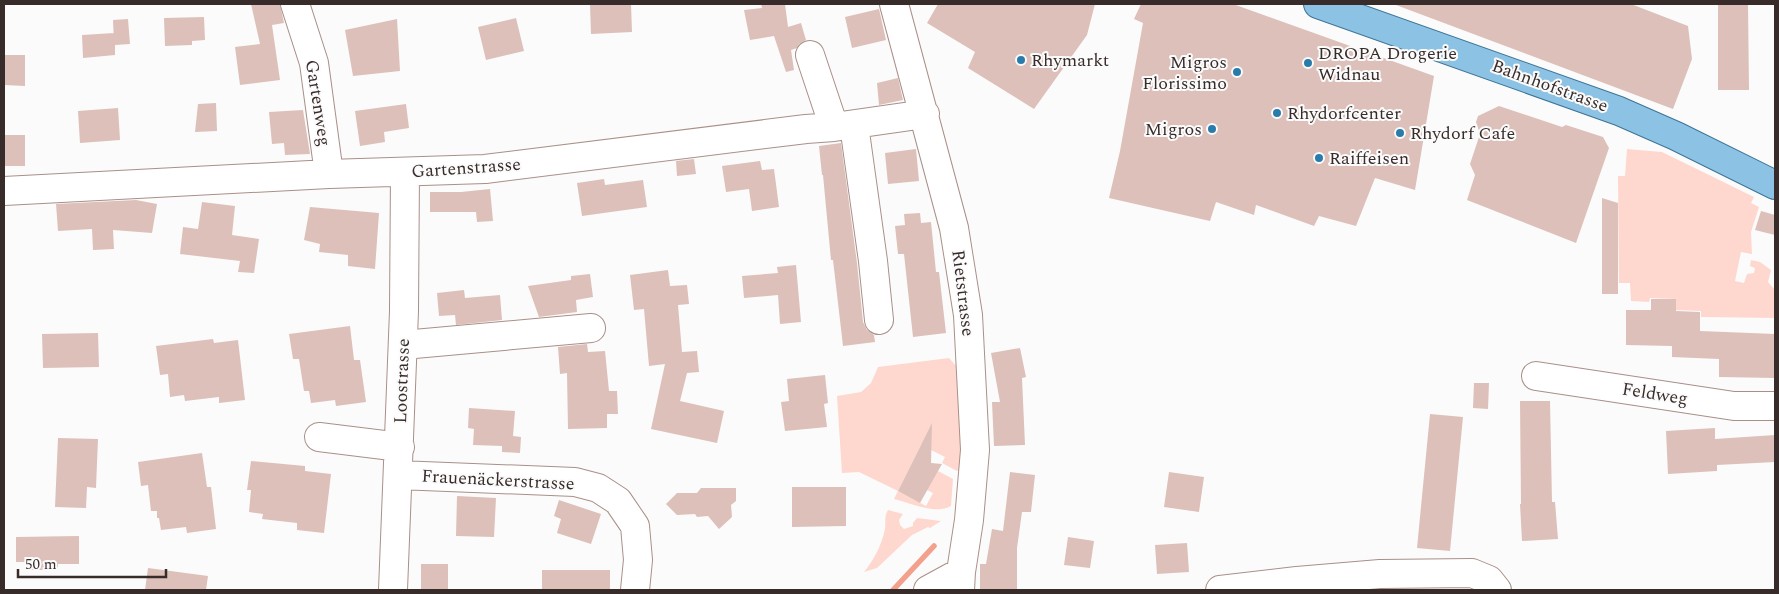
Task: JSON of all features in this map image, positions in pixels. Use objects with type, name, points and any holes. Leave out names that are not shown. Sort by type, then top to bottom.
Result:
[{"type":"main road","name":"Bahnhofstrasse","points":[[1318,4],[1619,111],[1676,136],[1775,185]]},
{"type":"street","name":"Gartenweg","points":[[295,4],[314,63],[329,174]]},
{"type":"street","name":"Rietstrasse","points":[[894,4],[954,228],[968,315],[975,450],[961,581]]},
{"type":"street","points":[[810,55],[844,126],[873,261],[879,320]]},
{"type":"street","name":"Gartenstrasse","points":[[4,191],[329,174],[485,169],[796,130],[844,126],[925,114]]},
{"type":"street","name":"Loostrasse","points":[[393,590],[403,345],[405,172]]},
{"type":"street","points":[[403,345],[591,328]]},
{"type":"street","name":"Feldweg","points":[[1536,376],[1734,406],[1775,406]]},
{"type":"street","points":[[319,437],[400,447]]},
{"type":"street","name":"Frauenäckerstrasse","points":[[398,475],[575,482],[598,488],[618,501],[635,526],[638,560],[635,590]]},
{"type":"street","points":[[1220,590],[1380,574],[1472,573],[1489,580],[1497,590]]},
{"type":"street","points":[[928,590],[961,581]]},
{"type":"shaded area","points":[[1627,149],[1662,152],[1754,197],[1751,203],[1759,207],[1751,232],[1752,254],[1741,252],[1735,281],[1744,283],[1747,274],[1754,273],[1755,268],[1750,266],[1751,260],[1760,262],[1771,270],[1768,282],[1775,290],[1775,318],[1701,317],[1701,311],[1676,310],[1676,299],[1650,298],[1649,302],[1631,301],[1630,283],[1619,283],[1618,176],[1625,176]]},
{"type":"shaded area","points":[[949,358],[958,368],[962,467],[957,471],[942,463],[945,457],[921,445],[898,491],[859,472],[842,473],[837,396],[861,392],[871,383],[878,367]]},
{"type":"shaded area","points":[[938,471],[953,479],[951,506],[945,508],[931,509],[894,499],[898,491],[926,506],[933,493],[925,489]]},
{"type":"shaded area","points":[[888,510],[903,514],[899,520],[900,525],[904,529],[913,526],[917,518],[941,521],[930,528],[928,527],[912,535],[877,568],[864,572],[880,546],[884,535]]},
{"type":"building","points":[[251,4],[280,4],[284,23],[272,25],[280,80],[240,85],[235,47],[260,44]]},
{"type":"building","points":[[590,4],[631,4],[632,32],[591,34]]},
{"type":"building","points":[[761,4],[785,4],[788,27],[801,23],[806,40],[799,44],[797,48],[791,50],[794,70],[786,72],[774,36],[750,40],[744,10],[762,8]]},
{"type":"building","name":"Rhymarkt","points":[[938,4],[1095,4],[1087,35],[1034,109],[968,68],[975,52],[927,23]]},
{"type":"building","name":"Rhydorfcenter","points":[[1141,4],[1233,4],[1434,76],[1415,190],[1375,178],[1356,226],[1319,216],[1314,226],[1256,205],[1254,215],[1216,202],[1210,221],[1109,198],[1120,151],[1143,23],[1134,19]]},
{"type":"building","points":[[1396,4],[1631,4],[1688,26],[1692,59],[1673,109]]},
{"type":"building","points":[[1718,4],[1748,4],[1749,90],[1718,90]]},
{"type":"building","points":[[879,9],[886,40],[852,48],[845,17]]},
{"type":"building","points":[[204,17],[205,40],[192,41],[192,45],[165,46],[164,18]]},
{"type":"building","points":[[516,18],[524,51],[486,60],[478,27]]},
{"type":"building","points":[[128,19],[130,44],[115,45],[115,55],[83,58],[82,35],[114,33],[113,20]]},
{"type":"building","points":[[397,19],[400,71],[353,76],[345,30]]},
{"type":"building","points":[[4,55],[25,55],[25,86],[4,85]]},
{"type":"building","points":[[898,78],[903,100],[879,105],[877,83]]},
{"type":"building","points":[[216,103],[217,131],[195,132],[198,104]]},
{"type":"building","points":[[406,104],[409,128],[384,132],[385,142],[360,146],[355,111]]},
{"type":"building","points":[[1499,106],[1562,127],[1566,125],[1603,137],[1609,148],[1576,243],[1467,200],[1475,175],[1470,164],[1480,134],[1476,122],[1478,116]]},
{"type":"building","points":[[118,108],[120,140],[80,143],[78,111]]},
{"type":"building","points":[[303,110],[310,154],[285,155],[284,143],[272,144],[269,112]]},
{"type":"building","points":[[4,135],[25,135],[25,166],[4,166]]},
{"type":"building","points":[[841,143],[863,322],[867,330],[874,335],[875,342],[843,346],[833,260],[831,260],[819,146]]},
{"type":"building","points":[[916,149],[919,181],[888,184],[885,153]]},
{"type":"building","points":[[694,159],[696,174],[677,176],[676,161]]},
{"type":"building","points":[[760,161],[762,170],[774,169],[779,207],[752,211],[749,189],[726,192],[722,166]]},
{"type":"building","points":[[604,179],[605,185],[643,180],[647,207],[582,216],[577,183]]},
{"type":"building","points":[[490,189],[493,221],[477,222],[476,212],[430,212],[430,192],[461,192]]},
{"type":"building","points":[[1602,198],[1618,203],[1618,294],[1602,294]]},
{"type":"building","points":[[136,200],[157,204],[152,233],[113,230],[114,249],[93,250],[92,229],[58,231],[56,204]]},
{"type":"building","points":[[202,202],[235,206],[232,235],[259,239],[254,273],[238,272],[240,261],[180,254],[183,227],[198,229]]},
{"type":"building","points":[[310,207],[379,213],[375,269],[348,266],[348,255],[319,252],[320,244],[304,240]]},
{"type":"building","points":[[1761,211],[1775,215],[1775,235],[1755,230]]},
{"type":"building","points":[[920,213],[921,223],[931,222],[936,272],[939,272],[946,333],[913,337],[904,254],[898,254],[895,226],[905,225],[904,214]]},
{"type":"building","points":[[796,265],[801,322],[780,324],[778,295],[744,298],[742,276],[778,273],[777,267]]},
{"type":"building","points":[[668,270],[670,286],[687,285],[689,304],[678,305],[682,352],[697,351],[699,372],[687,373],[680,401],[724,411],[717,443],[651,429],[665,364],[649,366],[644,309],[634,310],[630,275]]},
{"type":"building","points":[[590,274],[593,297],[576,300],[577,312],[539,317],[528,286],[571,280],[571,276]]},
{"type":"building","points":[[464,290],[465,298],[500,295],[502,320],[456,325],[455,315],[439,316],[437,293]]},
{"type":"building","points":[[1651,299],[1676,299],[1676,311],[1700,312],[1700,331],[1775,334],[1775,378],[1719,377],[1719,359],[1672,357],[1672,346],[1626,345],[1626,310],[1651,310]]},
{"type":"building","points":[[350,326],[354,360],[360,360],[366,402],[336,406],[335,400],[311,403],[309,391],[304,391],[299,359],[293,359],[289,334]]},
{"type":"building","points":[[98,333],[99,367],[43,368],[42,334]]},
{"type":"building","points":[[213,339],[214,343],[238,340],[245,400],[219,403],[219,397],[185,401],[184,395],[170,397],[168,374],[160,375],[156,346]]},
{"type":"building","points":[[587,344],[588,352],[605,351],[609,391],[617,391],[618,414],[607,414],[607,428],[568,429],[567,373],[560,374],[558,347]]},
{"type":"building","points":[[1020,348],[1026,377],[1022,378],[1025,445],[994,446],[992,402],[1000,402],[991,353]]},
{"type":"building","points":[[825,375],[828,403],[824,404],[827,427],[785,431],[781,402],[789,401],[787,379]]},
{"type":"building","points":[[1474,383],[1489,383],[1488,409],[1473,408]]},
{"type":"building","points":[[1520,401],[1550,401],[1552,502],[1555,502],[1558,539],[1522,541]]},
{"type":"building","points":[[469,408],[515,411],[513,436],[521,437],[520,453],[502,452],[502,446],[473,445],[474,429],[468,428]]},
{"type":"building","points":[[1430,414],[1463,417],[1450,551],[1417,548]]},
{"type":"building","points":[[932,423],[931,463],[942,464],[920,503],[898,491]]},
{"type":"building","points":[[1715,428],[1715,439],[1775,435],[1775,462],[1717,465],[1717,471],[1668,474],[1666,431]]},
{"type":"building","points":[[58,438],[98,439],[96,488],[87,487],[86,508],[55,507]]},
{"type":"building","points":[[202,453],[207,487],[211,487],[216,529],[187,533],[186,527],[161,530],[157,511],[151,511],[148,485],[141,486],[138,462]]},
{"type":"building","points":[[251,461],[305,466],[305,471],[331,474],[324,533],[297,530],[297,523],[262,519],[263,514],[249,512],[251,490],[247,490]]},
{"type":"building","points":[[1010,472],[1035,475],[1031,512],[1022,512],[1017,548],[1017,590],[980,590],[980,564],[986,564],[992,529],[1003,531]]},
{"type":"building","points":[[1169,472],[1204,477],[1199,512],[1164,507]]},
{"type":"building","points":[[792,487],[846,487],[846,526],[792,527]]},
{"type":"building","points":[[701,488],[736,488],[736,501],[731,505],[732,517],[719,529],[708,516],[697,517],[695,514],[677,515],[666,504],[677,493],[697,493]]},
{"type":"building","points":[[457,496],[496,498],[494,537],[456,536]]},
{"type":"building","points":[[559,500],[601,514],[591,544],[557,533],[561,519],[554,516]]},
{"type":"building","points":[[79,536],[79,564],[58,564],[58,570],[31,570],[31,562],[16,562],[16,537]]},
{"type":"building","points":[[1068,537],[1094,541],[1090,568],[1064,565]]},
{"type":"building","points":[[1187,543],[1189,572],[1157,574],[1155,545]]},
{"type":"building","points":[[421,564],[448,564],[448,590],[421,590]]},
{"type":"building","points":[[148,568],[208,576],[206,590],[145,590]]},
{"type":"building","points":[[542,570],[610,570],[610,590],[542,590]]},
{"type":"waterway","points":[[893,590],[934,546]]},
{"type":"place","name":"Rhymarkt","points":[[1021,60]]},
{"type":"place","name":"DROPA Drogerie Widnau","points":[[1308,63]]},
{"type":"place","name":"Migros Florissimo","points":[[1237,72]]},
{"type":"place","name":"Rhydorfcenter","points":[[1277,113]]},
{"type":"place","name":"Migros","points":[[1212,129]]},
{"type":"place","name":"Rhydorf Cafe","points":[[1400,133]]},
{"type":"place","name":"Raiffeisen","points":[[1319,158]]}]
